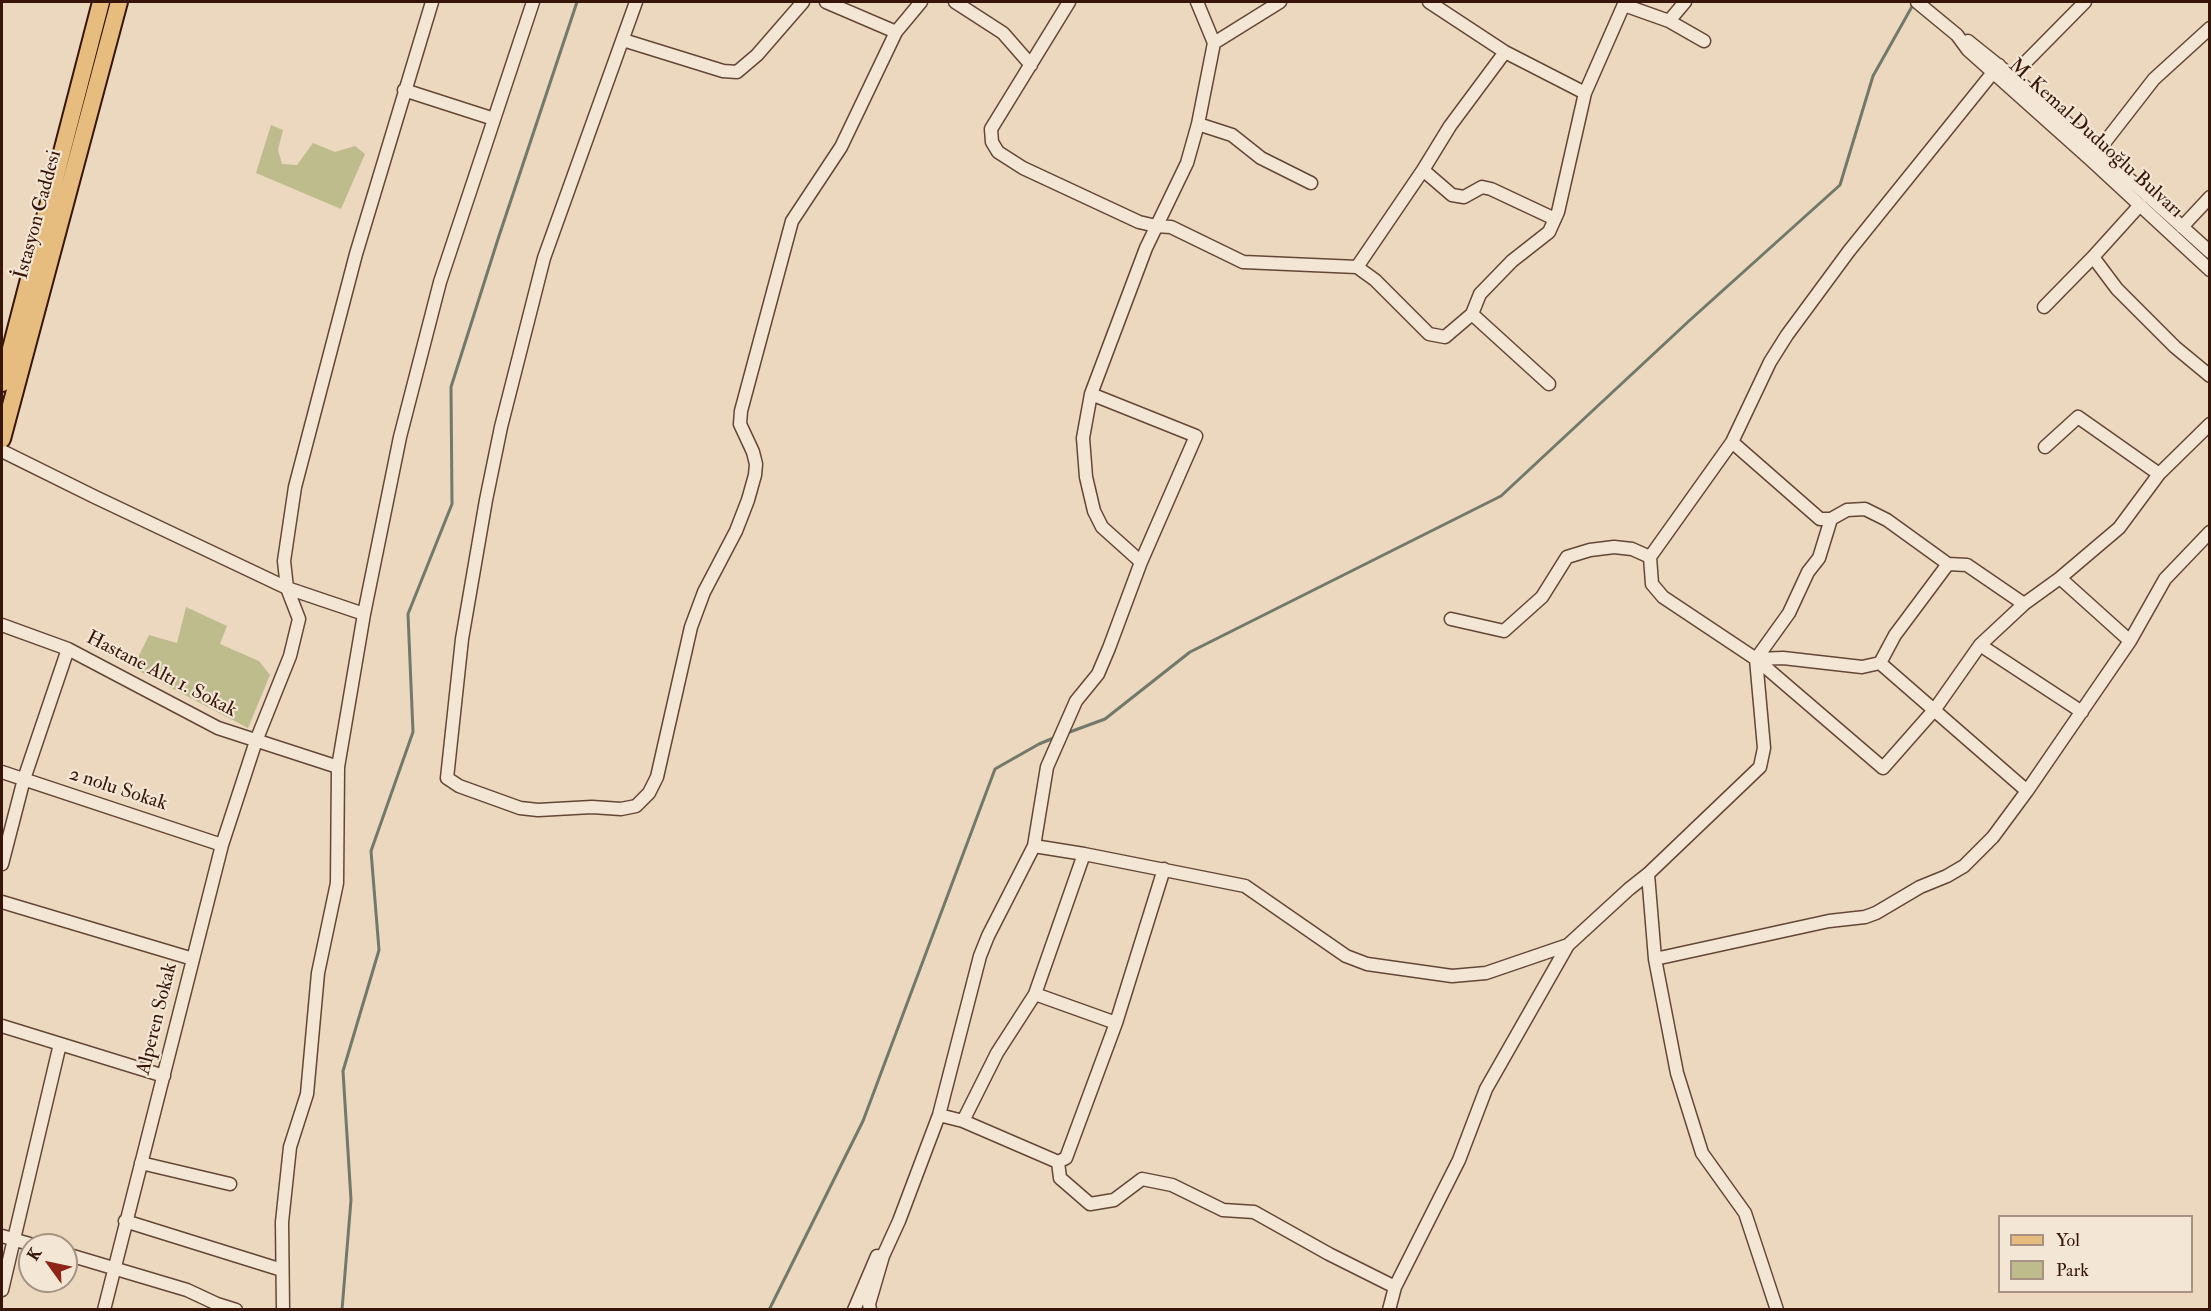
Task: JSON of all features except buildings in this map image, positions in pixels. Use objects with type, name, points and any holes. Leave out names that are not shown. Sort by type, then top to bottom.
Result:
[{"type":"main road","name":"İstasyon Caddesi","points":[[2,383],[101,2]]},
{"type":"main road","name":"İstasyon Caddesi","points":[[2,439],[118,2]]},
{"type":"street","name":"Alperen Sokak","points":[[104,1310],[222,845],[255,741],[290,656],[299,619],[287,588],[284,561],[295,487],[356,254],[432,2]]},
{"type":"street","points":[[283,1310],[282,1222],[290,1147],[307,1094],[318,973],[337,883],[338,767],[364,614],[400,438],[440,282],[533,2]]},
{"type":"street","points":[[636,2],[544,258],[501,427],[462,639],[447,778],[459,786],[520,808],[538,810],[592,807],[621,809],[636,806],[650,794],[657,777],[691,627],[704,592],[736,531],[755,475],[756,464],[753,452],[740,424],[741,411],[792,221],[841,147],[896,32],[921,2]]},
{"type":"street","points":[[622,40],[723,70],[737,72],[757,55],[803,2]]},
{"type":"street","points":[[826,2],[842,4],[896,32]]},
{"type":"street","points":[[955,2],[1003,33],[1031,65]]},
{"type":"street","points":[[1069,2],[991,129],[992,142],[998,152],[1023,168],[1139,222],[1171,227],[1243,262],[1357,267],[1375,280],[1429,334],[1444,337],[1472,314],[1480,294],[1512,261],[1549,232],[1558,212],[1585,93],[1624,3],[1669,21],[1704,41]]},
{"type":"street","points":[[1141,562],[1102,527],[1094,511],[1086,477],[1083,438],[1091,394],[1156,226],[1186,163],[1198,124],[1214,43],[1197,2]]},
{"type":"street","points":[[1214,43],[1280,2]]},
{"type":"street","points":[[1429,2],[1505,51],[1585,93]]},
{"type":"street","points":[[1669,21],[1685,2]]},
{"type":"street","name":"M. Kemal Duduoğlu Bulvarı","points":[[1917,2],[1957,35],[1972,43],[1996,69],[2098,151],[2210,252]]},
{"type":"street","points":[[2009,80],[2085,2]]},
{"type":"street","points":[[2098,151],[2154,79],[2210,28]]},
{"type":"street","points":[[1357,267],[1450,126],[1505,51]]},
{"type":"street","points":[[1996,69],[1849,251],[1787,334],[1770,362],[1732,442],[1650,556],[1652,584],[1663,597],[1756,659],[1883,768],[1935,709],[1980,645],[2024,604],[2060,578],[2119,528],[2159,474],[2209,427]]},
{"type":"street","name":"M. Kemal Duduoğlu Bulvarı","points":[[2009,80],[2210,270]]},
{"type":"street","points":[[404,90],[494,119]]},
{"type":"street","points":[[1198,124],[1232,135],[1261,158],[1311,183]]},
{"type":"street","points":[[1423,170],[1452,195],[1464,196],[1482,187],[1491,189],[1554,219]]},
{"type":"street","points":[[2182,226],[2210,197]]},
{"type":"street","points":[[2044,307],[2140,205]]},
{"type":"street","points":[[2093,257],[2117,289],[2175,346],[2210,376]]},
{"type":"street","points":[[1472,314],[1549,384]]},
{"type":"street","points":[[870,1310],[869,1304],[883,1256],[939,1115],[980,956],[993,925],[1034,846],[1047,767],[1076,701],[1098,674],[1141,562],[1196,435],[1091,394]]},
{"type":"street","points":[[2045,447],[2078,417],[2159,474]]},
{"type":"street","points":[[1732,442],[1820,519],[1831,519],[1847,510],[1865,509],[1887,520],[1948,564],[1967,565],[2024,604]]},
{"type":"street","points":[[2,451],[287,588],[364,614]]},
{"type":"street","points":[[1389,1310],[1395,1287],[1459,1160],[1485,1089],[1568,945],[1648,874],[1760,767],[1764,748],[1756,659],[1789,614],[1808,572],[1819,558],[1831,519]]},
{"type":"street","points":[[1655,958],[1829,921],[1865,917],[1876,913],[1920,886],[1947,876],[1964,866],[1993,837],[2028,791],[2130,640],[2165,579],[2210,531]]},
{"type":"street","points":[[1451,619],[1504,632],[1542,597],[1567,556],[1614,547],[1632,549],[1650,556]]},
{"type":"street","points":[[1880,663],[1895,635],[1948,564]]},
{"type":"street","points":[[2060,578],[2130,640]]},
{"type":"street","name":"Hastane Altı 1. Sokak","points":[[2,625],[68,649],[218,728],[338,767]]},
{"type":"street","points":[[1980,645],[2082,712]]},
{"type":"street","points":[[2,864],[24,779],[68,649]]},
{"type":"street","points":[[1756,659],[1783,658],[1862,666],[1880,663],[2028,791]]},
{"type":"street","name":"2 nolu Sokak","points":[[2,771],[222,845]]},
{"type":"street","points":[[1034,846],[1245,886],[1346,956],[1367,964],[1452,976],[1486,973],[1568,945]]},
{"type":"street","points":[[963,1121],[998,1053],[1035,994],[1084,854]]},
{"type":"street","points":[[939,1115],[963,1121],[1058,1162],[1066,1158],[1116,1023],[1164,869]]},
{"type":"street","points":[[1648,874],[1655,958],[1677,1073],[1702,1153],[1745,1213],[1777,1310]]},
{"type":"street","points":[[2,902],[193,959]]},
{"type":"street","points":[[1035,994],[1116,1023]]},
{"type":"street","points":[[2,1026],[164,1076]]},
{"type":"street","points":[[2,1290],[8,1238],[60,1044]]},
{"type":"street","points":[[1058,1162],[1060,1178],[1090,1203],[1114,1200],[1142,1179],[1172,1185],[1223,1210],[1254,1212],[1329,1254],[1395,1287]]},
{"type":"street","points":[[141,1163],[230,1184]]},
{"type":"street","points":[[854,1310],[867,1276],[904,1207]]},
{"type":"street","points":[[125,1221],[282,1270]]},
{"type":"street","points":[[78,1258],[187,1290],[236,1310]]},
{"type":"green space","points":[[271,125],[283,130],[278,150],[282,164],[297,165],[313,143],[335,152],[355,146],[365,154],[341,209],[256,173]]},
{"type":"green space","points":[[186,607],[227,626],[220,644],[259,661],[270,675],[248,728],[133,668],[149,635],[177,643]]},
{"type":"waterway","points":[[342,1310],[351,1200],[343,1071],[379,950],[371,851],[413,732],[408,614],[452,504],[451,387],[577,2]]},
{"type":"waterway","points":[[1067,733],[1105,719],[1190,652],[1501,496],[1690,320],[1840,185],[1873,76],[1914,3]]},
{"type":"waterway","points":[[769,1310],[863,1121],[995,769],[1056,737]]}]
